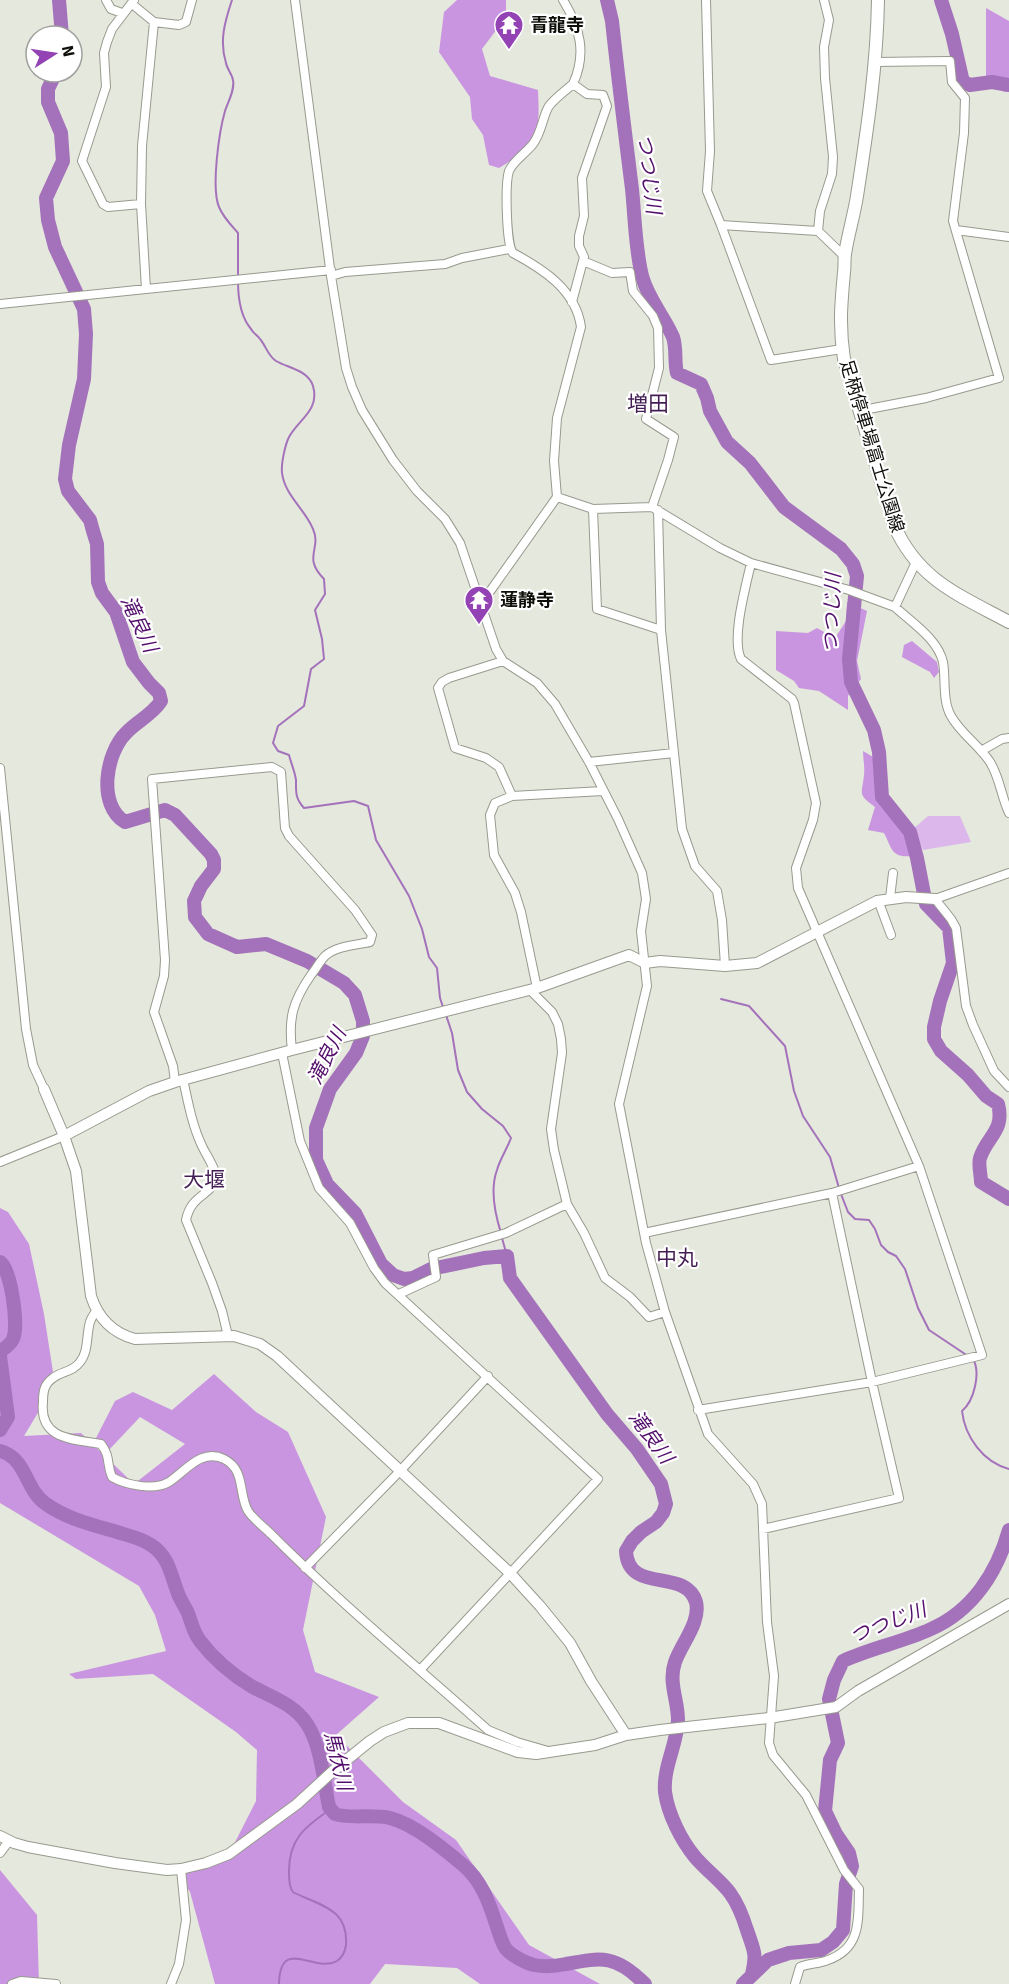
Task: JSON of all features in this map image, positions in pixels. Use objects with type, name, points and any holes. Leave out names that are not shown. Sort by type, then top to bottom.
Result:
[{"type":"main road","name":"足柄停車場富士公園線","points":[[878,0],[875,62],[861,173],[844,256],[840,306],[842,349],[858,411],[894,525],[905,549],[935,580],[1009,622]]},
{"type":"street","points":[[106,0],[111,9],[122,13]]},
{"type":"street","points":[[141,204],[108,207],[103,204],[82,161],[106,87],[104,53],[112,29],[122,13],[133,2],[154,22],[179,25],[186,22],[192,0]]},
{"type":"street","points":[[294,0],[331,273],[346,368],[352,387],[362,410],[399,468],[417,491],[445,519],[460,543],[496,650],[503,661],[537,682],[549,695],[589,762],[642,873],[646,899],[641,931],[647,986],[619,1104],[644,1233],[665,1312],[708,1434],[753,1484],[762,1504],[767,1622],[774,1676],[769,1743],[773,1755],[806,1795],[844,1870],[859,1889],[858,1928],[847,1949],[824,1962],[808,1964],[800,1968],[795,1984]]},
{"type":"street","points":[[509,249],[507,228],[509,170],[534,143],[549,106],[573,84],[579,70],[581,40],[563,0]]},
{"type":"street","points":[[706,0],[710,151],[707,191],[771,360],[842,349]]},
{"type":"street","points":[[818,231],[820,211],[832,174],[833,157],[824,47],[829,20],[824,0]]},
{"type":"street","points":[[146,289],[141,204],[142,146],[154,22]]},
{"type":"street","points":[[858,411],[926,398],[999,378],[953,221],[964,133],[965,98],[952,82],[950,61],[875,62]]},
{"type":"street","points":[[572,302],[584,256],[579,246],[584,216],[582,178],[608,106],[603,96],[587,94],[573,84]]},
{"type":"street","points":[[721,225],[818,231],[844,256]]},
{"type":"street","points":[[956,230],[1009,237]]},
{"type":"street","points":[[0,304],[243,278],[445,264],[462,258],[509,249],[545,272],[560,285],[572,302],[581,327],[557,418],[554,461],[557,497],[491,590],[480,600]]},
{"type":"street","points":[[583,261],[612,273],[630,272],[633,291],[653,316],[658,328],[659,368],[646,419],[674,437],[655,509],[661,630],[682,829],[695,866],[717,891],[722,920],[725,966]]},
{"type":"street","points":[[557,497],[593,509],[655,509],[695,534],[751,563],[849,590],[895,607],[933,642],[939,652],[950,714],[963,735],[989,760],[997,774],[1009,813]]},
{"type":"street","points":[[593,509],[597,609],[661,630]]},
{"type":"street","points":[[895,607],[916,562]]},
{"type":"street","points":[[698,1410],[872,1382],[982,1355],[919,1166],[798,888],[796,868],[813,820],[816,803],[792,699],[741,659],[739,653],[739,620],[751,563]]},
{"type":"street","points":[[503,661],[449,678],[438,688],[455,748],[486,758],[499,767],[512,796]]},
{"type":"street","points":[[981,751],[1002,739],[1009,738]]},
{"type":"street","points":[[589,762],[674,753]]},
{"type":"street","points":[[228,1336],[212,1283],[186,1220],[191,1204],[211,1187],[216,1175],[196,1130],[154,1012],[164,976],[165,960],[152,779],[272,767],[281,772],[285,828],[289,836],[355,910],[372,935],[369,942],[335,950],[325,956],[298,994],[292,1013],[287,1051],[300,1141],[319,1188],[351,1223],[374,1268],[385,1283],[598,1479],[420,1670]]},
{"type":"street","points":[[0,768],[4,847],[26,1029],[33,1065],[64,1136],[76,1171],[91,1296],[97,1310],[106,1323],[135,1339],[228,1336],[248,1339],[277,1356],[510,1574],[540,1606],[570,1643],[591,1681],[626,1735]]},
{"type":"street","points":[[603,791],[512,796],[495,803],[490,815],[492,842],[494,855],[512,886],[521,912],[533,989],[552,1012],[558,1024],[562,1053],[551,1129],[567,1204],[589,1241],[605,1278],[630,1297],[649,1317],[665,1312]]},
{"type":"street","points":[[890,898],[893,873]]},
{"type":"street","points":[[0,1162],[64,1136],[149,1091],[179,1080],[533,989],[629,955],[645,963],[660,961],[725,966],[757,963],[878,900],[928,898],[1009,873]]},
{"type":"street","points":[[928,898],[951,919],[956,928],[966,1006],[994,1071],[1009,1087]]},
{"type":"street","points":[[878,900],[891,935]]},
{"type":"street","points":[[644,1233],[832,1193],[919,1166]]},
{"type":"street","points":[[763,1529],[899,1498],[832,1193]]},
{"type":"street","points":[[399,1294],[436,1277],[433,1255],[500,1235],[567,1204]]},
{"type":"street","points":[[97,1310],[90,1320],[82,1359],[74,1369],[53,1378],[45,1386],[42,1406],[48,1428],[58,1436],[101,1444],[107,1452],[108,1469],[112,1478],[122,1483],[159,1486],[168,1482],[196,1460],[215,1455],[229,1462],[237,1471],[248,1511],[305,1568],[488,1730],[549,1752]]},
{"type":"street","points":[[305,1568],[400,1471],[488,1376]]},
{"type":"street","points":[[0,1853],[5,1839],[28,1847],[115,1863],[167,1870],[182,1869],[229,1854],[297,1804],[333,1771],[384,1732],[408,1723],[438,1724],[518,1752],[536,1754],[596,1745],[626,1735],[686,1726],[770,1718],[836,1707],[858,1691],[1009,1604]]},
{"type":"street","points":[[171,1984],[179,1964],[186,1920],[182,1869]]},
{"type":"street","points":[[12,1984],[21,1982],[56,1984]]},
{"type":"shaded area","points":[[457,0],[506,0],[506,17],[482,49],[490,76],[538,90],[538,118],[534,137],[522,152],[499,168],[489,165],[483,135],[472,119],[470,97],[439,52],[444,12]]},
{"type":"shaded area","points":[[986,8],[1009,21],[1009,91],[1005,92],[986,83]]},
{"type":"shaded area","points":[[847,602],[867,611],[857,661],[861,679],[848,696],[848,710],[819,691],[799,688],[794,681],[776,670],[776,631],[808,633],[817,628],[835,638],[846,621]]},
{"type":"shaded area","points":[[912,641],[937,662],[939,672],[934,678],[930,672],[902,657],[904,645]]},
{"type":"shaded area","points":[[863,751],[875,758],[891,806],[909,828],[911,856],[896,854],[884,833],[868,830],[875,807],[862,794]]},
{"type":"shaded area","points":[[928,816],[960,816],[971,842],[923,850],[913,829]]},
{"type":"shaded area","points":[[0,1208],[8,1212],[29,1244],[44,1314],[53,1372],[42,1406],[24,1436],[81,1433],[134,1484],[185,1444],[140,1417],[107,1452],[95,1440],[115,1401],[133,1392],[172,1410],[214,1374],[256,1412],[288,1432],[326,1517],[303,1630],[315,1672],[379,1697],[336,1735],[403,1802],[456,1840],[529,1945],[600,1984],[480,1984],[457,1968],[385,1964],[370,1984],[215,1984],[190,1892],[178,1874],[229,1854],[256,1801],[257,1750],[236,1732],[153,1674],[76,1679],[69,1674],[166,1651],[155,1615],[139,1586],[0,1503]]},
{"type":"shaded area","points":[[0,1870],[37,1915],[39,1984],[0,1984]]},
{"type":"waterway","name":"滝良川","points":[[59,0],[61,24]]},
{"type":"waterway","points":[[232,0],[225,23],[223,47],[233,80],[233,88],[220,132],[216,187],[219,207],[227,221],[238,233],[238,276]]},
{"type":"waterway","name":"つつじ川","points":[[607,0],[612,21],[642,276],[652,300],[673,337],[677,373],[701,384],[710,411],[727,442],[750,463],[784,507],[841,549],[853,564],[857,576],[849,659],[851,682],[874,730],[879,752],[882,797],[910,832],[926,904],[949,928],[953,963],[940,1001],[934,1027],[934,1039],[941,1051],[968,1075],[986,1096],[998,1104],[999,1121],[983,1150],[979,1166],[981,1182],[1009,1199]]},
{"type":"waterway","points":[[941,0],[952,34],[963,82],[970,85],[992,82],[1009,85]]},
{"type":"waterway","name":"滝良川","points":[[50,84],[48,102],[61,133],[63,161],[46,198],[48,220],[55,247],[84,309],[86,334],[84,379],[69,445],[65,479],[68,491],[90,520],[97,544],[98,582],[102,593],[116,612],[133,662],[159,693],[161,701],[126,733],[113,753],[108,779],[111,804],[116,814],[125,822],[165,810],[175,815],[211,854],[214,869],[201,886],[194,901],[195,917],[208,934],[237,947],[266,944],[283,951],[307,961],[344,983],[355,995],[363,1021],[363,1036],[356,1053],[330,1089],[316,1128],[316,1160],[327,1184],[355,1213],[381,1264],[393,1275],[404,1279],[413,1278],[431,1269],[484,1258],[507,1256],[510,1278],[607,1414],[637,1449],[661,1484],[666,1504],[663,1513],[656,1522],[632,1541],[626,1551],[629,1564],[636,1573],[681,1585],[690,1592],[696,1602],[696,1617],[673,1669],[678,1720],[666,1774],[665,1792],[672,1818],[685,1843],[699,1862],[726,1888],[738,1906],[754,1952],[752,1974]]},
{"type":"waterway","points":[[238,281],[240,306],[247,324],[273,359],[307,376],[313,386],[314,394],[311,408],[289,437],[282,473],[287,489],[309,522],[315,536],[314,565],[324,579],[325,594],[315,610],[324,659],[311,669],[304,706],[278,726],[273,743],[278,751],[289,755],[296,791],[304,808],[354,801],[368,806],[376,840],[409,896],[422,929],[429,957],[437,968],[443,1007]]},
{"type":"waterway","points":[[721,999],[749,1006],[785,1046],[794,1091],[803,1116],[830,1157],[839,1188]]},
{"type":"waterway","points":[[446,1015],[452,1033],[458,1070],[467,1092],[482,1109],[503,1126],[511,1138],[498,1166],[494,1185],[495,1210],[501,1233]]},
{"type":"waterway","points":[[841,1194],[848,1212],[855,1219],[869,1220],[881,1245],[896,1256],[905,1269],[918,1308],[929,1330],[968,1356]]},
{"type":"waterway","points":[[502,1238],[507,1256]]},
{"type":"waterway","name":"馬伏川","points":[[0,1262],[8,1275],[11,1286],[15,1322],[12,1341],[0,1352]]},
{"type":"waterway","name":"馬伏川","points":[[0,1356],[8,1417],[0,1430]]},
{"type":"waterway","points":[[973,1359],[976,1372],[975,1386],[970,1401],[962,1411],[964,1421],[971,1439],[983,1454],[991,1461],[1009,1469]]},
{"type":"waterway","name":"馬伏川","points":[[0,1451],[16,1460],[34,1491],[46,1504],[80,1521],[139,1539],[162,1555],[195,1632],[205,1647],[237,1677],[289,1706],[307,1724],[319,1753],[329,1807],[335,1814],[384,1817],[399,1821],[419,1831],[447,1852],[480,1884],[504,1946],[519,1959],[534,1965],[546,1966],[608,1960],[626,1968],[645,1984]]},
{"type":"waterway","name":"つつじ川","points":[[743,1984],[768,1960],[789,1953],[821,1950],[833,1942],[843,1930],[846,1884],[852,1866],[849,1853],[836,1834],[825,1811],[830,1760],[838,1743],[829,1699],[834,1680],[843,1661],[920,1634],[959,1612],[971,1601],[990,1575],[998,1561],[1009,1530]]},
{"type":"waterway","points":[[279,1984],[281,1969],[285,1962],[300,1959],[328,1964],[337,1961],[345,1950],[346,1935],[341,1920],[330,1909],[293,1892],[289,1881],[289,1862],[295,1843],[313,1822],[331,1809]]},
{"type":"place","name":"青龍寺","points":[[509,50]]},
{"type":"place","name":"蓮静寺","points":[[479,626]]},
{"type":"district","name":"増田","points":[[648,404]]},
{"type":"district","name":"大堰","points":[[204,1180]]},
{"type":"district","name":"中丸","points":[[677,1258]]}]
